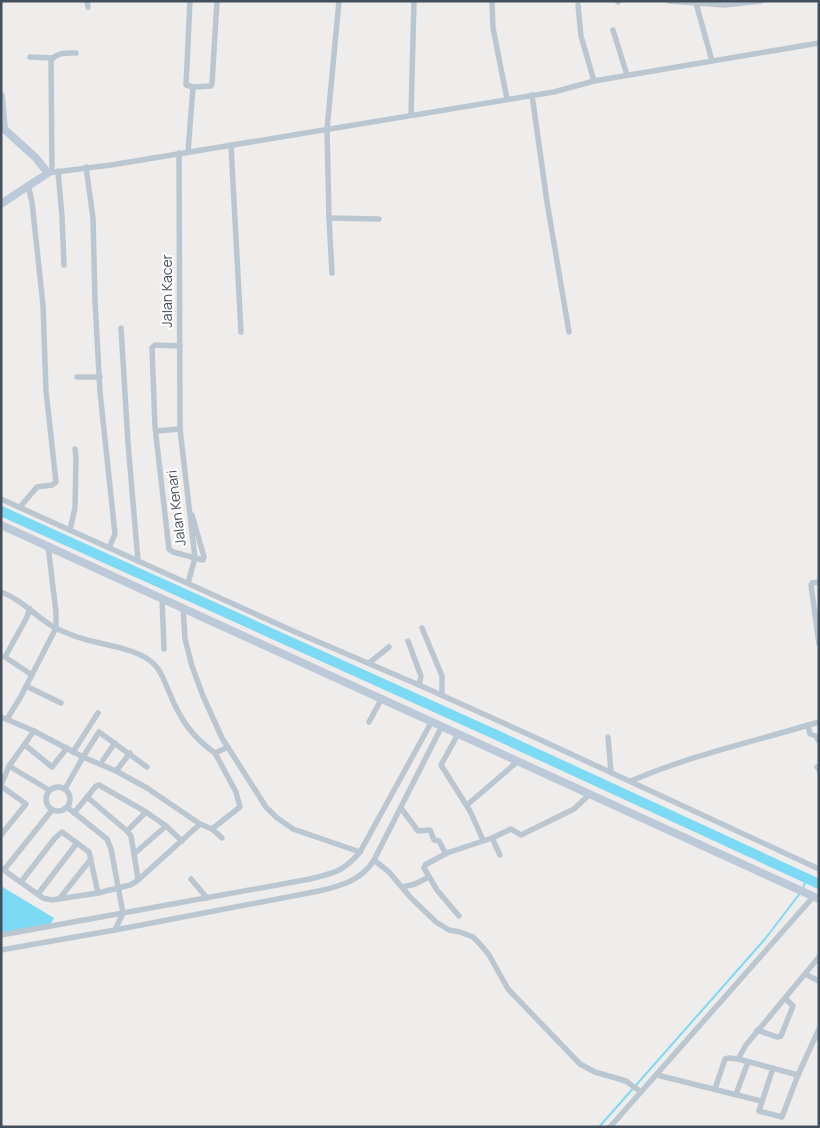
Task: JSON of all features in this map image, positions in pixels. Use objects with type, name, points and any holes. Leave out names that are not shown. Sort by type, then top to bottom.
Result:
[{"type":"street","points":[[190,1],[186,85],[193,87],[211,86],[212,84],[217,1]]},
{"type":"street","points":[[332,273],[327,129],[339,1]]},
{"type":"street","points":[[411,115],[414,1]]},
{"type":"street","points":[[492,1],[493,28],[507,99]]},
{"type":"street","points":[[669,1],[724,5],[761,1]]},
{"type":"street","points":[[696,3],[712,61]]},
{"type":"street","points":[[578,5],[581,36],[594,81]]},
{"type":"street","points":[[613,30],[627,76]]},
{"type":"street","points":[[1,204],[28,185],[52,172],[188,152],[532,95],[561,90],[594,81],[819,43]]},
{"type":"street","points":[[30,57],[53,58],[60,54],[76,53]]},
{"type":"street","points":[[53,58],[51,62],[52,172],[62,216],[64,265]]},
{"type":"street","points":[[188,152],[193,87]]},
{"type":"street","points":[[532,95],[547,202],[569,332]]},
{"type":"street","points":[[1,96],[4,129],[52,172]]},
{"type":"street","points":[[231,145],[241,332]]},
{"type":"street","name":"Jalan Kacer","points":[[179,153],[180,429]]},
{"type":"street","points":[[86,167],[93,218],[95,301],[100,377],[116,534],[109,548]]},
{"type":"street","points":[[20,508],[37,487],[52,485],[56,482],[46,391],[43,305],[32,202],[28,185]]},
{"type":"street","points":[[329,218],[379,219]]},
{"type":"street","points":[[120,328],[138,561]]},
{"type":"street","points":[[180,346],[155,345],[152,348],[156,431],[170,548],[173,552],[201,560],[204,559],[187,495]]},
{"type":"street","points":[[77,377],[100,377]]},
{"type":"street","points":[[156,431],[180,429]]},
{"type":"street","name":"Jalan Kenari","points":[[180,429],[195,558],[188,583]]},
{"type":"street","points":[[70,530],[75,508],[76,457],[74,449]]},
{"type":"street","points":[[1,499],[293,631],[442,695],[819,869]]},
{"type":"street","points":[[1,525],[816,897],[658,1075],[638,1090],[610,1127]]},
{"type":"street","points":[[48,546],[56,612],[56,628],[26,686],[4,718],[116,771],[155,793],[222,838]]},
{"type":"street","points":[[819,582],[812,583],[811,585],[816,606],[819,644]]},
{"type":"street","points":[[1,592],[30,609],[56,628],[75,636],[142,656],[155,664],[187,728],[215,753],[236,792],[240,807],[212,830]]},
{"type":"street","points":[[162,599],[164,649]]},
{"type":"street","points":[[183,607],[185,639],[192,666],[206,703],[228,747],[266,806],[284,824],[293,829],[360,852]]},
{"type":"street","points":[[30,609],[26,619],[3,656],[32,675]]},
{"type":"street","points":[[422,628],[442,676],[442,695]]},
{"type":"street","points":[[408,641],[422,676],[419,685]]},
{"type":"street","points":[[368,663],[389,646]]},
{"type":"street","points":[[26,686],[61,703]]},
{"type":"street","points":[[369,722],[382,698]]},
{"type":"street","points":[[25,745],[52,766],[70,750],[98,714]]},
{"type":"street","points":[[631,781],[715,751],[819,722]]},
{"type":"street","points":[[1,950],[334,888],[361,875],[374,860],[401,808],[437,724]]},
{"type":"street","points":[[1,935],[310,880],[334,873],[349,865],[360,852],[437,724]]},
{"type":"street","points":[[808,725],[810,734],[816,736],[819,741]]},
{"type":"street","points":[[1,835],[26,804],[1,785],[9,766],[34,731]]},
{"type":"street","points":[[65,789],[98,732],[101,732],[147,767]]},
{"type":"street","points":[[458,734],[441,764],[467,805],[483,840]]},
{"type":"street","points":[[608,737],[611,772]]},
{"type":"street","points":[[103,760],[115,743]]},
{"type":"street","points":[[215,753],[228,747]]},
{"type":"street","points":[[116,771],[130,753]]},
{"type":"street","points":[[467,805],[517,762]]},
{"type":"street","points":[[9,766],[49,790]]},
{"type":"street","points":[[74,813],[98,786],[146,812],[166,826],[182,841]]},
{"type":"street","points":[[52,810],[46,802],[49,790],[56,787],[65,789],[70,798],[67,807],[60,810],[52,810],[2,869],[48,900],[98,893],[130,885],[200,824]]},
{"type":"street","points":[[459,916],[429,877],[424,868],[425,865],[446,854],[492,838],[511,829],[521,835],[574,809],[590,795]]},
{"type":"street","points":[[87,797],[131,836],[138,879]]},
{"type":"street","points":[[67,807],[108,840],[122,914],[116,928]]},
{"type":"street","points":[[401,808],[418,831],[430,830],[434,840],[439,841],[446,854]]},
{"type":"street","points":[[127,831],[146,812]]},
{"type":"street","points":[[134,854],[166,826]]},
{"type":"street","points":[[21,882],[61,832],[88,851],[98,893]]},
{"type":"street","points":[[492,838],[500,855]]},
{"type":"street","points":[[38,894],[77,842]]},
{"type":"street","points":[[60,898],[91,859]]},
{"type":"street","points":[[374,860],[389,872],[423,911],[436,922],[449,930],[473,937],[489,955],[508,989],[580,1064],[588,1069],[626,1080],[638,1090]]},
{"type":"street","points":[[403,887],[415,884],[429,877]]},
{"type":"street","points":[[191,879],[207,898]]},
{"type":"street","points":[[738,1059],[746,1044],[757,1030],[819,957]]},
{"type":"street","points":[[805,974],[819,981]]},
{"type":"street","points":[[757,1030],[776,1037],[782,1036],[793,1006],[784,998]]},
{"type":"street","points":[[773,1068],[759,1112],[781,1118],[819,1029]]},
{"type":"street","points":[[716,1089],[725,1059],[729,1058],[798,1075]]},
{"type":"street","points":[[736,1094],[748,1062]]},
{"type":"street","points":[[658,1075],[761,1101]]},
{"type":"water","points":[[1,886],[54,918],[50,925],[1,934]]},
{"type":"waterway","points":[[1,511],[492,733],[819,884]]},
{"type":"waterway","points":[[803,888],[807,878]]},
{"type":"waterway","points":[[599,1127],[765,939],[801,892]]}]
